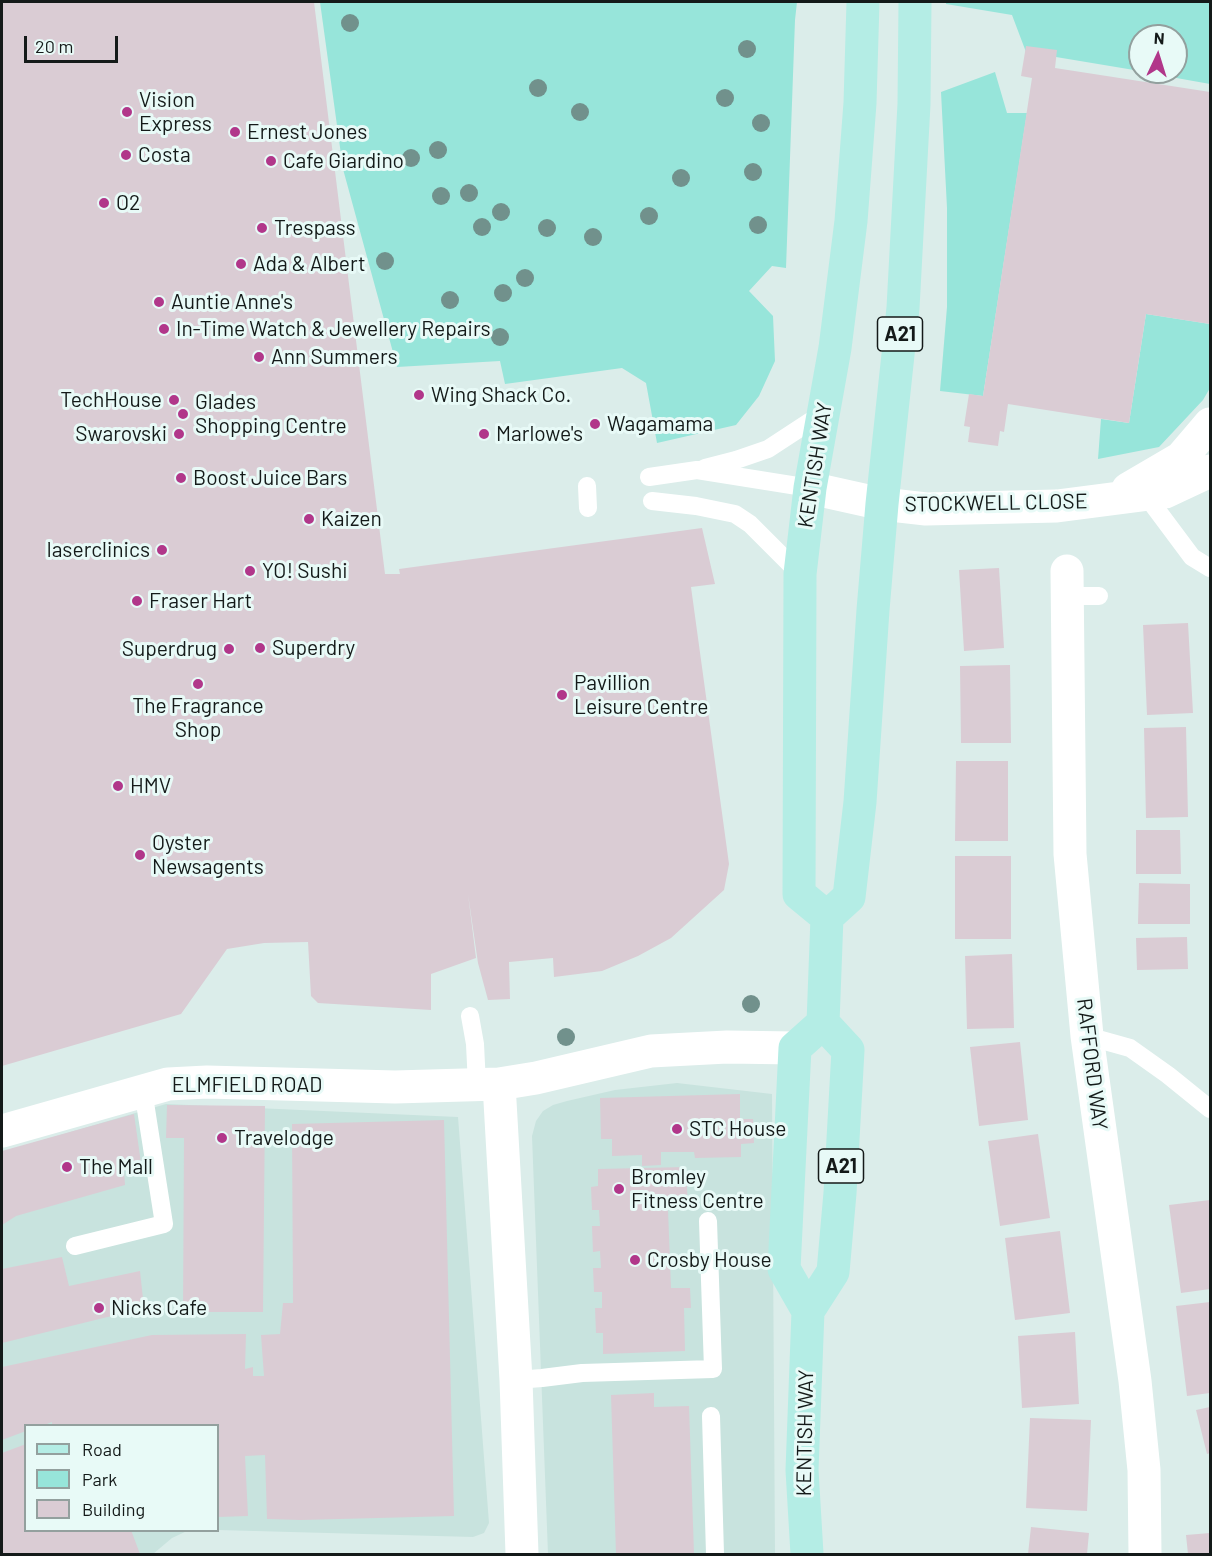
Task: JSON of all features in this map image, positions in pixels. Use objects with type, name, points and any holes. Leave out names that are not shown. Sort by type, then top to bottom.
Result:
[{"type":"main road","name":"KENTISH WAY","points":[[827,917],[799,894],[800,574],[810,489],[835,348],[851,221],[860,103],[863,2]]},
{"type":"main road","name":"A21","points":[[827,917],[849,897],[860,802],[873,610],[906,256],[914,104],[915,2]]},
{"type":"main road","points":[[795,1048],[823,1023],[827,917]]},
{"type":"main road","name":"A21","points":[[795,1048],[784,1269],[808,1311],[833,1272],[848,1050],[823,1023]]},
{"type":"main road","name":"KENTISH WAY","points":[[807,1554],[802,1470],[808,1311]]},
{"type":"street","name":"STOCKWELL CLOSE","points":[[1131,492],[1181,458],[1210,424]]},
{"type":"street","name":"STOCKWELL CLOSE","points":[[810,489],[882,504],[926,509],[1057,506],[1131,492],[1165,492],[1210,471]]},
{"type":"street","name":"RAFFORD WAY","points":[[1067,584],[1070,854],[1087,1036],[1135,1381],[1144,1470],[1145,1554]]},
{"type":"street","name":"ELMFIELD ROAD","points":[[2,1131],[168,1084],[207,1082],[395,1087],[488,1084],[536,1078],[651,1051],[727,1047],[795,1048]]},
{"type":"street","points":[[488,1084],[516,1380],[522,1554]]},
{"type":"lane","points":[[649,477],[697,470],[768,449],[823,413]]},
{"type":"lane","points":[[697,470],[810,489]]},
{"type":"lane","points":[[587,486],[588,508]]},
{"type":"lane","points":[[1131,492],[1192,557],[1210,568]]},
{"type":"lane","points":[[652,501],[696,506],[735,514],[750,524],[800,574]]},
{"type":"lane","points":[[1067,584],[1099,596]]},
{"type":"lane","points":[[470,1016],[475,1044],[488,1084]]},
{"type":"lane","points":[[1087,1036],[1130,1048],[1210,1109]]},
{"type":"lane","points":[[75,1246],[164,1224],[143,1090]]},
{"type":"lane","points":[[516,1380],[582,1373],[713,1369],[708,1221]]},
{"type":"lane","points":[[711,1416],[716,1554]]},
{"type":"shaded area","points":[[677,1083],[772,1094],[775,1554],[548,1554],[532,1136],[536,1121],[543,1111],[567,1101],[615,1090]]},
{"type":"shaded area","points":[[166,1104],[458,1117],[489,1523],[484,1533],[473,1537],[219,1530],[219,1424],[24,1424],[24,1532],[185,1532],[172,1538],[153,1554],[2,1554],[2,1152]]},
{"type":"green space","points":[[320,2],[797,2],[786,268],[772,266],[749,291],[773,316],[775,361],[759,396],[736,425],[657,443],[646,383],[622,368],[505,384],[500,361],[397,367],[343,169]]},
{"type":"green space","points":[[946,2],[1210,2],[1210,84],[1188,80],[1188,24],[1128,24],[1128,69],[1026,52],[1012,15],[946,4]]},
{"type":"green space","points":[[995,72],[1007,113],[1027,113],[983,396],[940,391],[947,307],[947,208],[941,92]]},
{"type":"green space","points":[[1146,314],[1210,324],[1210,388],[1203,400],[1159,447],[1098,459],[1101,419],[1129,423]]},
{"type":"building","name":"Glades Shopping Centre","points":[[2,2],[314,2],[385,574],[400,574],[399,569],[702,528],[715,584],[691,587],[729,864],[724,890],[671,938],[638,956],[602,971],[554,977],[553,958],[509,962],[510,999],[488,1000],[478,963],[468,894],[476,958],[431,974],[431,1010],[318,1003],[311,996],[308,942],[264,943],[227,949],[181,1014],[2,1066]]},
{"type":"building","points":[[1026,46],[1057,50],[1055,68],[1128,79],[1128,84],[1158,84],[1210,92],[1210,324],[1146,314],[1129,423],[1008,404],[1004,432],[1000,431],[998,446],[968,442],[970,427],[964,426],[969,394],[983,396],[1032,78],[1021,76]]},
{"type":"building","points":[[999,568],[1004,648],[964,651],[959,570]]},
{"type":"building","points":[[1188,623],[1193,713],[1147,715],[1143,625]]},
{"type":"building","points":[[1010,665],[1011,743],[961,743],[960,666]]},
{"type":"building","points":[[1186,727],[1188,817],[1146,818],[1144,728]]},
{"type":"building","points":[[956,761],[1008,761],[1008,841],[955,841]]},
{"type":"building","points":[[1136,830],[1180,830],[1181,874],[1136,874]]},
{"type":"building","points":[[955,856],[1011,856],[1011,939],[955,939]]},
{"type":"building","points":[[1139,883],[1190,884],[1190,924],[1138,924]]},
{"type":"building","points":[[1187,937],[1188,969],[1137,970],[1136,938]]},
{"type":"building","points":[[1012,954],[1014,1028],[967,1029],[965,956]]},
{"type":"building","points":[[1020,1042],[1028,1120],[979,1126],[970,1047]]},
{"type":"building","name":"STC House","points":[[740,1094],[740,1119],[753,1119],[754,1143],[741,1144],[741,1157],[695,1158],[694,1152],[661,1152],[661,1165],[642,1166],[642,1155],[612,1156],[612,1139],[601,1139],[600,1098]]},
{"type":"building","points":[[167,1105],[265,1106],[263,1312],[183,1312],[184,1138],[166,1138]]},
{"type":"building","name":"The Mall","points":[[134,1114],[141,1163],[124,1171],[125,1185],[16,1216],[2,1225],[2,1151]]},
{"type":"building","points":[[444,1120],[454,1516],[267,1519],[265,1455],[245,1456],[248,1516],[219,1517],[219,1424],[52,1424],[52,1422],[24,1424],[24,1432],[2,1440],[2,1367],[152,1335],[246,1334],[245,1369],[253,1367],[253,1376],[264,1376],[261,1335],[280,1334],[283,1303],[293,1303],[292,1124]]},
{"type":"building","points":[[1038,1134],[1050,1218],[1000,1226],[988,1141]]},
{"type":"building","name":"Crosby House","points":[[686,1167],[688,1209],[668,1210],[671,1288],[690,1288],[691,1308],[684,1308],[685,1351],[603,1354],[603,1333],[596,1333],[595,1308],[602,1308],[602,1292],[594,1292],[593,1268],[601,1268],[600,1251],[593,1252],[592,1226],[600,1226],[599,1210],[592,1210],[591,1187],[598,1186],[598,1169]]},
{"type":"building","points":[[1210,1200],[1210,1289],[1181,1293],[1169,1205]]},
{"type":"building","points":[[1060,1231],[1070,1313],[1015,1320],[1005,1238]]},
{"type":"building","points":[[62,1257],[69,1286],[140,1271],[144,1308],[2,1343],[2,1269]]},
{"type":"building","points":[[1210,1302],[1210,1393],[1187,1396],[1176,1306]]},
{"type":"building","points":[[1075,1332],[1079,1404],[1022,1408],[1018,1336]]},
{"type":"building","points":[[654,1393],[654,1407],[689,1406],[694,1554],[616,1554],[611,1395]]},
{"type":"building","points":[[1210,1407],[1210,1453],[1207,1454],[1196,1410]]},
{"type":"building","points":[[1030,1418],[1091,1420],[1087,1511],[1026,1508]]},
{"type":"building","points":[[24,1445],[24,1532],[132,1532],[140,1554],[2,1554],[2,1453]]},
{"type":"building","points":[[1031,1527],[1089,1533],[1087,1554],[1028,1554]]},
{"type":"building","points":[[1210,1533],[1210,1554],[1188,1554],[1186,1535]]},
{"type":"place","name":"Vision Express","points":[[127,112]]},
{"type":"place","name":"Ernest Jones","points":[[235,132]]},
{"type":"place","name":"Costa","points":[[126,155]]},
{"type":"place","name":"Cafe Giardino","points":[[271,161]]},
{"type":"place","name":"O2","points":[[104,203]]},
{"type":"place","name":"Trespass","points":[[262,228]]},
{"type":"place","name":"Ada & Albert","points":[[241,264]]},
{"type":"place","name":"Auntie Anne's","points":[[159,302]]},
{"type":"place","name":"In-Time Watch & Jewellery Repairs","points":[[164,329]]},
{"type":"place","name":"Ann Summers","points":[[259,357]]},
{"type":"place","name":"Wing Shack Co.","points":[[419,395]]},
{"type":"place","name":"TechHouse","points":[[174,400]]},
{"type":"place","name":"Glades Shopping Centre","points":[[183,414]]},
{"type":"place","name":"Wagamama","points":[[595,424]]},
{"type":"place","name":"Swarovski","points":[[179,434]]},
{"type":"place","name":"Marlowe's","points":[[484,434]]},
{"type":"place","name":"Boost Juice Bars","points":[[181,478]]},
{"type":"place","name":"Kaizen","points":[[309,519]]},
{"type":"place","name":"laserclinics","points":[[162,550]]},
{"type":"place","name":"YO! Sushi","points":[[250,571]]},
{"type":"place","name":"Fraser Hart","points":[[137,601]]},
{"type":"place","name":"Superdry","points":[[260,648]]},
{"type":"place","name":"Superdrug","points":[[229,649]]},
{"type":"place","name":"The Fragrance Shop","points":[[198,684]]},
{"type":"place","name":"Pavillion Leisure Centre","points":[[562,695]]},
{"type":"place","name":"HMV","points":[[118,786]]},
{"type":"place","name":"Oyster Newsagents","points":[[140,855]]},
{"type":"place","name":"STC House","points":[[677,1129]]},
{"type":"place","name":"Travelodge","points":[[222,1138]]},
{"type":"place","name":"The Mall","points":[[67,1167]]},
{"type":"place","name":"Bromley Fitness Centre","points":[[619,1189]]},
{"type":"place","name":"Crosby House","points":[[635,1260]]},
{"type":"place","name":"Nicks Cafe","points":[[99,1308]]}]
